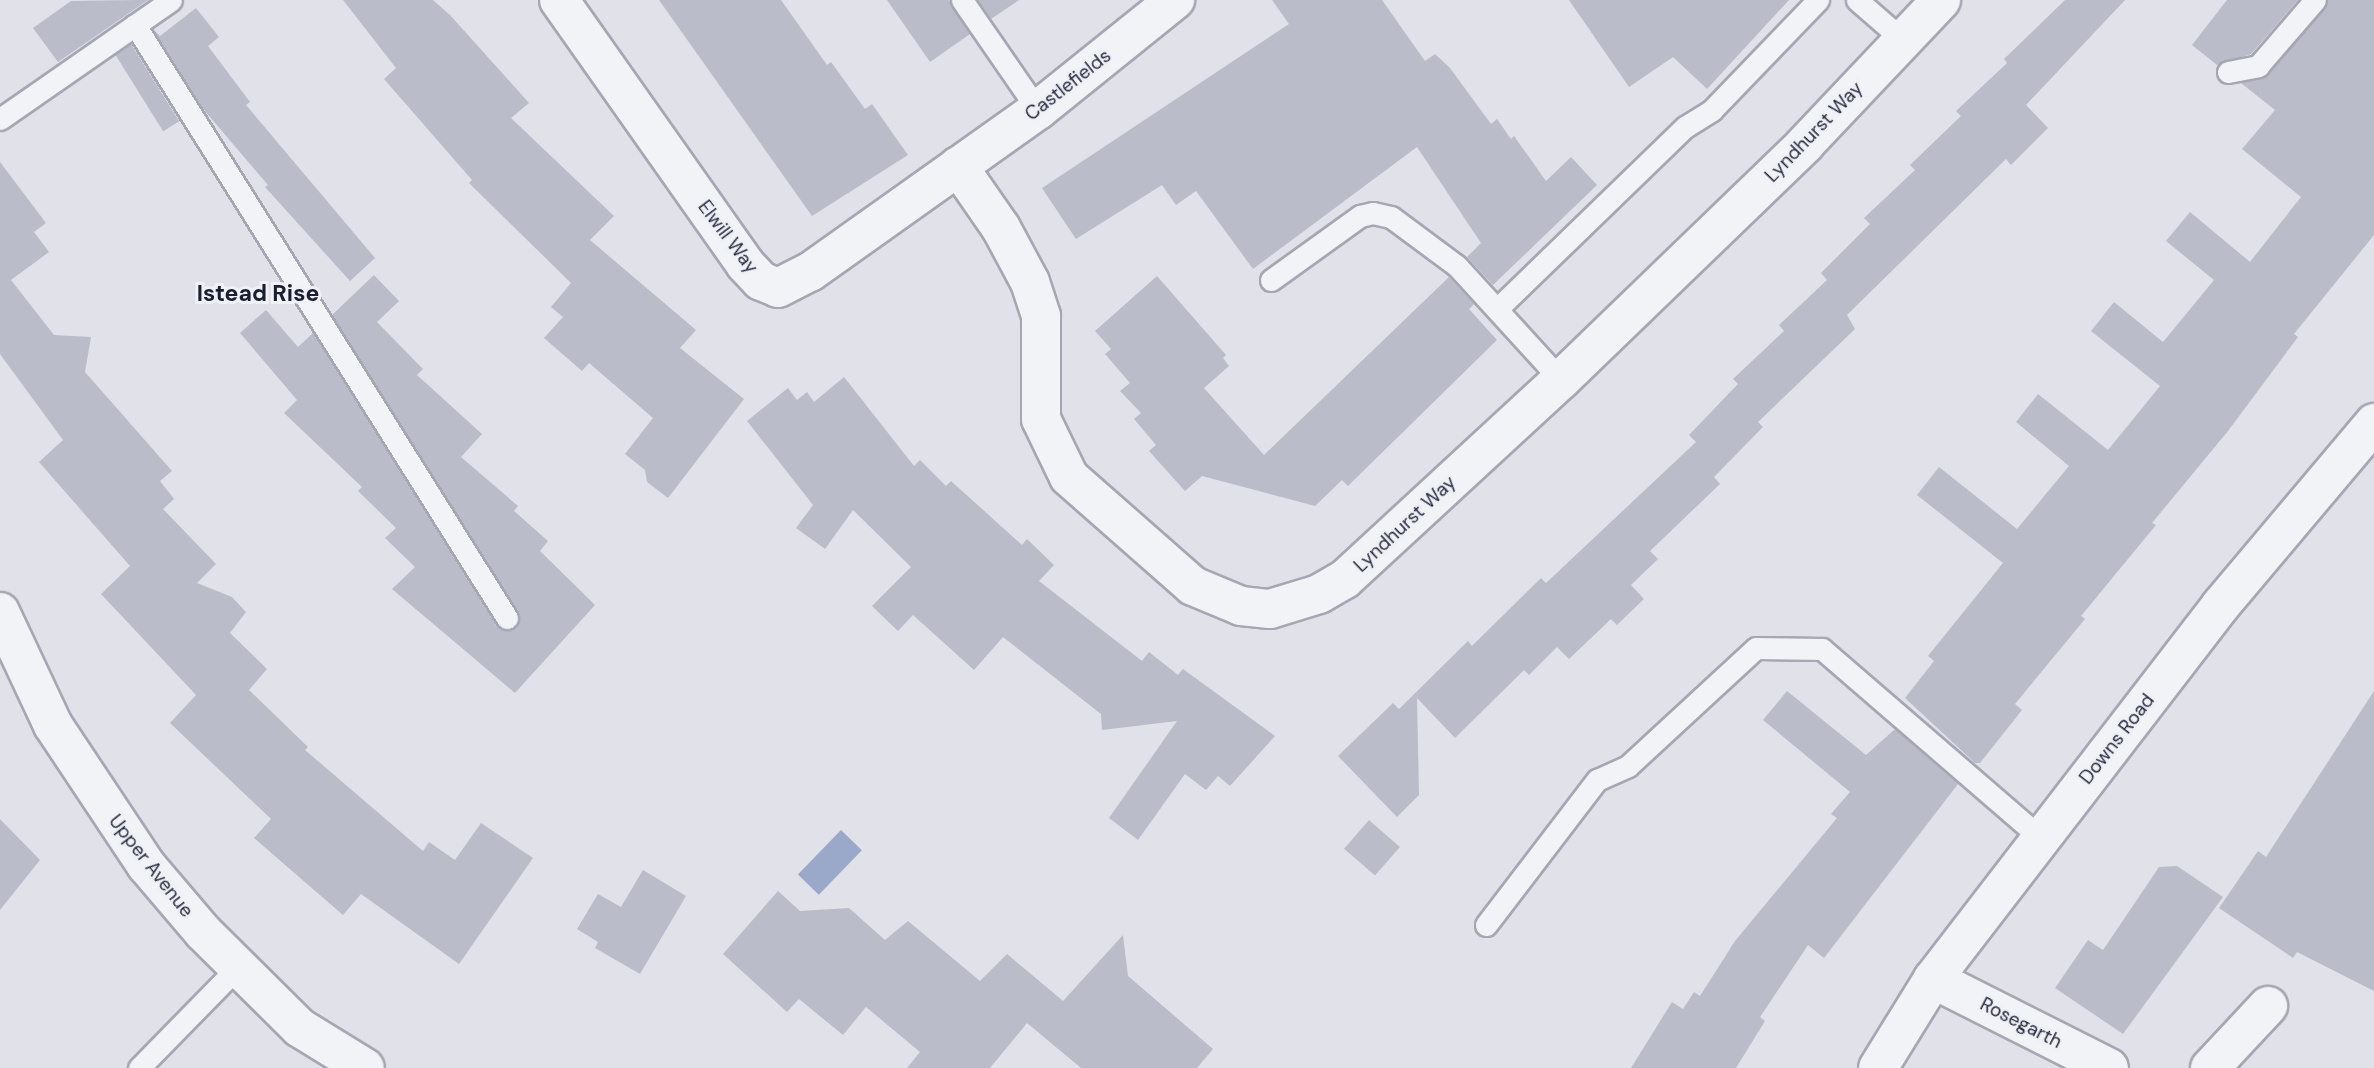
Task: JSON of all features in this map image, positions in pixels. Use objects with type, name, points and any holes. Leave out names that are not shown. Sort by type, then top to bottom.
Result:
[{"type":"street","name":"Elwill Way","points":[[558,0],[745,264],[761,281],[778,288],[796,282],[958,166]]},
{"type":"street","name":"Castlefields","points":[[958,166],[1038,110],[1175,0]]},
{"type":"street","name":"Lyndhurst Way","points":[[958,166],[1001,228],[1030,282],[1041,316],[1041,419],[1050,446],[1069,477],[1193,586],[1215,598],[1270,609],[1294,604],[1345,579],[1561,380],[1805,144],[1941,0]]},
{"type":"street","name":"Downs Road","points":[[1878,1068],[1933,979],[2041,838],[2221,605],[2374,424]]},
{"type":"street","name":"Upper Avenue","points":[[4,632],[53,724],[122,832],[203,932],[301,1030],[365,1068]]},
{"type":"street","name":"Rosegarth","points":[[1933,979],[2109,1068]]},
{"type":"street","points":[[2210,1068],[2268,1006]]},
{"type":"lane","points":[[0,119],[172,0]]},
{"type":"lane","points":[[962,0],[1038,110]]},
{"type":"lane","points":[[1497,309],[1685,127],[1712,110],[1818,0]]},
{"type":"lane","points":[[1857,0],[1903,40]]},
{"type":"lane","points":[[2228,72],[2258,66],[2315,0]]},
{"type":"lane","points":[[135,25],[507,618]]},
{"type":"lane","points":[[1271,281],[1360,216],[1373,213],[1391,217],[1457,267],[1561,380]]},
{"type":"lane","points":[[1486,925],[1597,780],[1628,766],[1756,648],[1822,649],[2041,838]]},
{"type":"lane","points":[[139,1068],[238,967]]},
{"type":"water","points":[[841,830],[862,850],[819,895],[798,875]]},
{"type":"building","points":[[148,0],[58,62],[33,28],[71,1]]},
{"type":"building","points":[[343,0],[433,0],[450,15],[529,103],[511,118],[614,216],[590,240],[696,330],[680,348],[744,399],[668,498],[647,482],[645,470],[625,454],[653,418],[589,363],[582,371],[544,338],[563,317],[551,307],[571,283],[469,183],[472,180],[384,79],[396,68]]},
{"type":"building","points":[[659,0],[781,0],[827,65],[831,62],[865,109],[872,104],[908,155],[812,216]]},
{"type":"building","points":[[887,0],[949,0],[970,34],[930,62]]},
{"type":"building","points":[[978,0],[1019,0],[991,19]]},
{"type":"building","points":[[1272,0],[1382,0],[1425,61],[1435,54],[1450,68],[1491,124],[1497,119],[1511,139],[1514,136],[1546,181],[1571,157],[1597,185],[1493,285],[1467,257],[1481,243],[1417,147],[1253,269],[1196,191],[1176,205],[1162,185],[1076,239],[1042,188],[1289,24]]},
{"type":"building","points":[[1569,0],[1789,0],[1707,89],[1673,57],[1629,87]]},
{"type":"building","points":[[2065,0],[2125,0],[2026,105],[2048,128],[2011,165],[2006,159],[1847,315],[1855,329],[1758,422],[1763,427],[1714,477],[1720,484],[1650,551],[1658,559],[1631,585],[1644,599],[1617,625],[1611,619],[1569,659],[1557,647],[1529,675],[1524,670],[1455,738],[1417,698],[1419,795],[1397,817],[1338,756],[1393,703],[1399,709],[1468,641],[1472,646],[1541,578],[1546,583],[1696,442],[1689,435],[1738,384],[1733,379],[1784,331],[1779,325],[1827,280],[1821,273],[1870,224],[1864,218],[1915,170],[1910,165],[1961,116],[1956,111],[2007,63],[2004,59]]},
{"type":"building","points":[[2227,0],[2298,0],[2251,54],[2217,65],[2192,45]]},
{"type":"building","points":[[2328,0],[2374,0],[2374,235],[2294,334],[2298,337],[2228,431],[2152,523],[2156,525],[2081,616],[2085,619],[2015,704],[2022,710],[1980,763],[1975,763],[1905,698],[1934,661],[1928,656],[2003,563],[1917,495],[1939,467],[2017,529],[2069,466],[2016,422],[2038,394],[2108,450],[2160,386],[2091,331],[2114,302],[2163,342],[2214,280],[2166,241],[2190,212],[2250,262],[2301,197],[2242,149],[2275,110],[2241,83],[2268,75]]},
{"type":"building","points":[[196,8],[219,37],[208,46],[250,102],[246,105],[375,258],[350,281],[265,187],[268,185],[204,110],[153,29],[160,36]]},
{"type":"building","points":[[131,44],[179,121],[163,131],[115,54]]},
{"type":"building","points":[[0,162],[46,223],[34,232],[49,252],[11,280],[54,335],[91,337],[85,372],[172,471],[160,481],[174,499],[163,509],[216,564],[197,583],[232,597],[246,612],[230,633],[267,669],[249,690],[308,747],[305,750],[423,851],[429,842],[455,860],[481,823],[533,858],[459,964],[361,894],[343,915],[254,838],[271,819],[170,723],[196,695],[101,594],[130,566],[39,462],[63,440],[0,354]]},
{"type":"building","points":[[374,275],[399,301],[377,322],[423,369],[417,375],[482,434],[461,457],[518,506],[514,511],[548,541],[540,551],[595,605],[515,693],[392,589],[415,567],[385,538],[396,528],[358,491],[362,487],[284,413],[297,400],[240,333],[266,310],[298,347],[313,333],[496,625],[513,629],[519,624],[518,611],[332,315]]},
{"type":"building","points":[[1157,276],[1226,355],[1223,358],[1229,366],[1204,388],[1264,455],[1449,277],[1474,304],[1469,309],[1497,340],[1348,486],[1342,480],[1315,506],[1202,476],[1185,491],[1149,451],[1156,445],[1134,419],[1141,413],[1120,391],[1130,383],[1105,354],[1111,349],[1095,331]]},
{"type":"building","points":[[844,377],[914,466],[920,460],[946,486],[951,481],[1022,545],[1027,539],[1054,565],[1039,581],[1142,661],[1149,652],[1178,675],[1183,669],[1275,736],[1230,786],[1218,776],[1206,790],[1185,774],[1138,840],[1109,818],[1177,721],[1102,730],[1101,714],[1003,637],[974,670],[913,615],[898,631],[872,606],[911,567],[853,510],[825,549],[796,528],[813,505],[747,421],[788,388],[797,400],[807,392],[814,402]]},
{"type":"building","points":[[1787,691],[1866,755],[1895,729],[1958,784],[1824,958],[1808,945],[1760,1017],[1765,1021],[1736,1068],[1631,1068],[1672,1002],[1683,1009],[1694,992],[1700,996],[1735,941],[1837,818],[1831,814],[1850,792],[1763,720]]},
{"type":"building","points":[[2374,691],[2374,991],[2297,952],[2293,958],[2219,908],[2258,851],[2266,857]]},
{"type":"building","points":[[0,819],[40,860],[0,910]]},
{"type":"building","points":[[1369,820],[1400,847],[1375,876],[1344,849]]},
{"type":"building","points":[[2177,866],[2223,897],[2123,1034],[2055,988],[2088,940],[2103,950],[2159,867]]},
{"type":"building","points":[[643,870],[686,896],[640,974],[595,948],[598,942],[577,929],[598,894],[621,907]]},
{"type":"building","points":[[778,891],[800,911],[849,908],[885,940],[908,921],[980,981],[1007,954],[1063,1001],[1123,935],[1128,976],[1213,1049],[1197,1068],[1081,1068],[1027,1023],[990,1068],[907,1068],[920,1052],[866,1007],[843,1035],[799,999],[787,1012],[723,954]]},
{"type":"district","name":"Istead Rise","points":[[258,293]]}]
